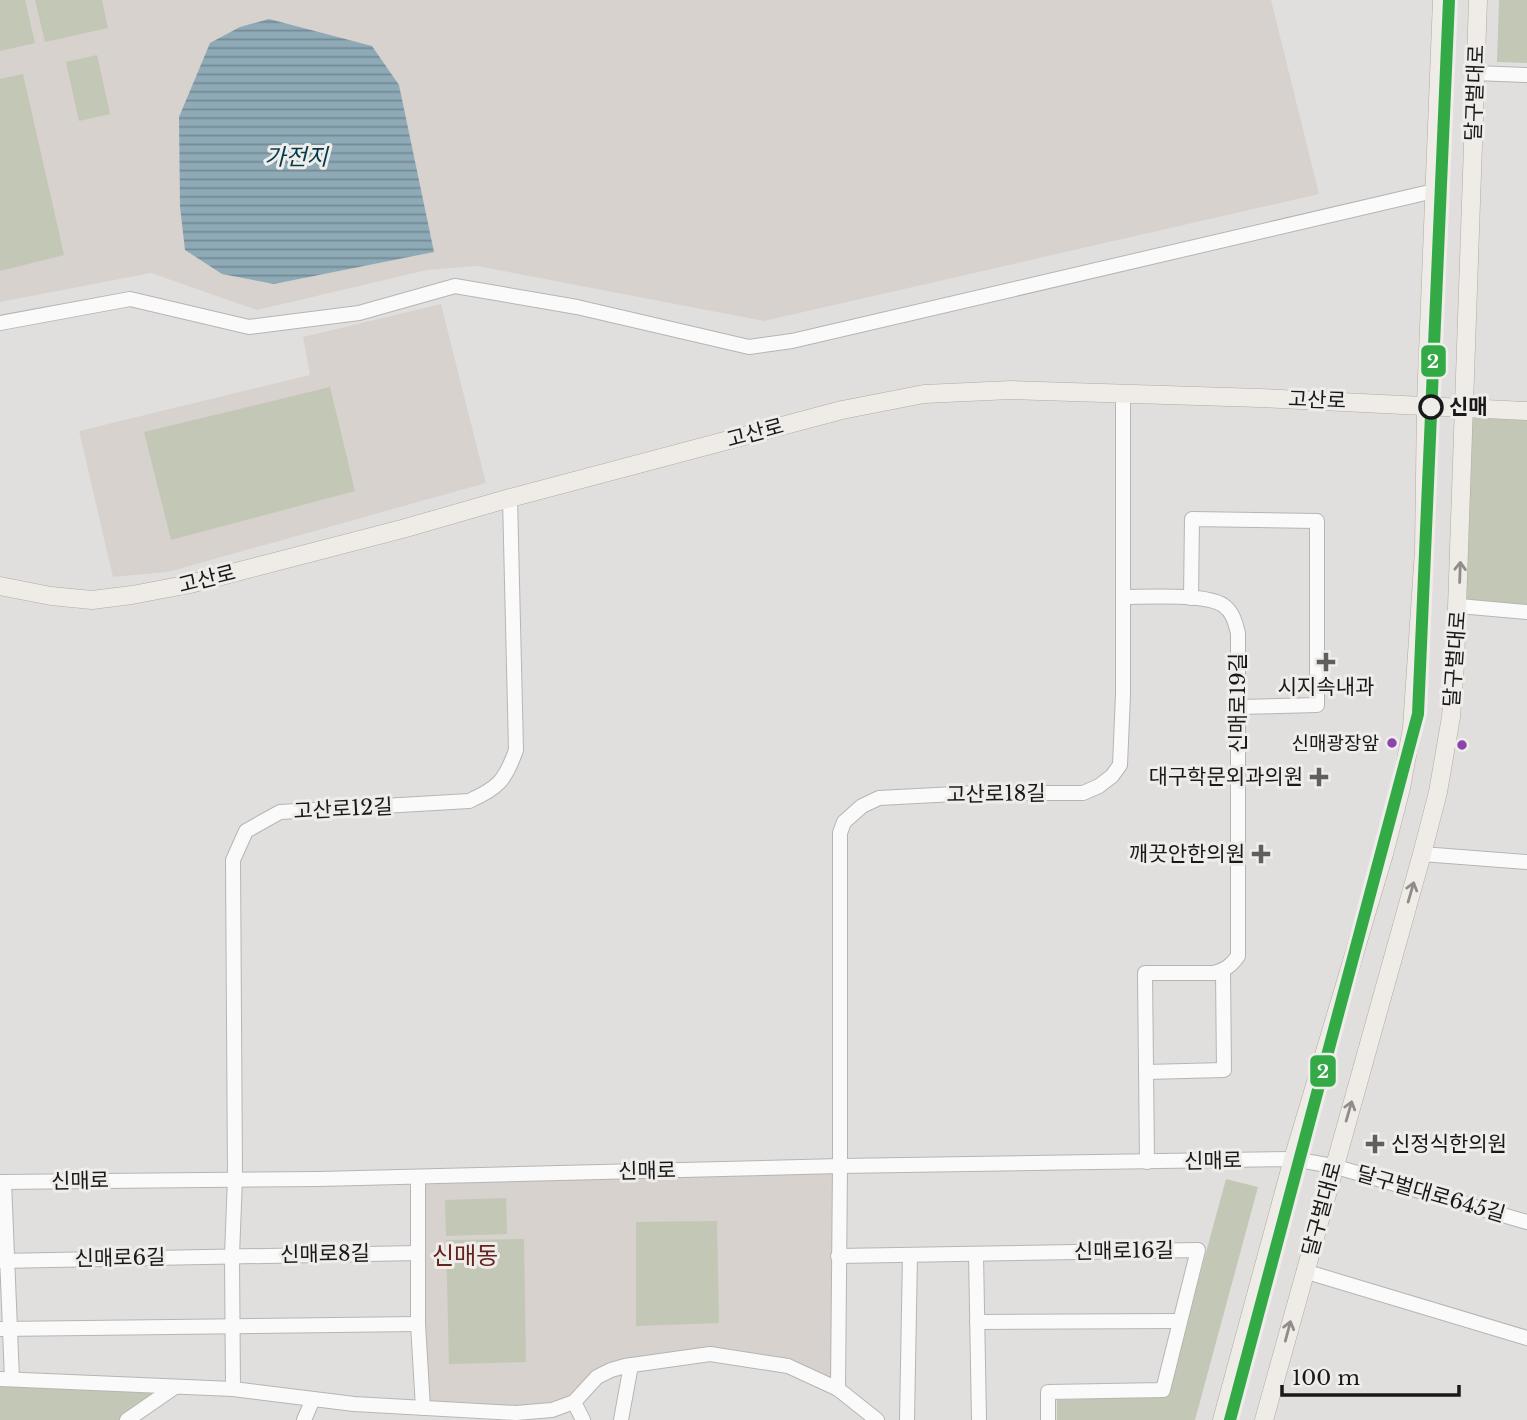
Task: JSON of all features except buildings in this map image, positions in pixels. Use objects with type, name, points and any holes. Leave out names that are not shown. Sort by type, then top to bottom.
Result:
[{"type":"main road","name":"달구벌대로","points":[[1222,1420],[1293,1159],[1384,854],[1406,765],[1412,728],[1419,653],[1441,0]]},
{"type":"main road","name":"달구벌대로","points":[[1264,1420],[1422,854],[1438,792],[1451,717],[1459,606],[1463,406],[1478,0]]},
{"type":"main road","name":"고산로","points":[[0,586],[51,596],[92,600],[190,584],[842,410],[924,394],[1011,390],[1426,404],[1527,411]]},
{"type":"street","points":[[1475,73],[1527,75]]},
{"type":"street","points":[[0,323],[130,299],[249,327],[359,313],[455,286],[577,307],[749,347],[792,341],[1434,191]]},
{"type":"street","name":"고산로18길","points":[[841,1166],[841,833],[844,822],[862,806],[879,798],[974,793],[1083,793],[1099,786],[1112,776],[1120,765],[1123,695],[1123,394]]},
{"type":"street","name":"고산로12길","points":[[235,1178],[233,860],[246,831],[280,812],[469,801],[493,790],[507,774],[516,750],[509,498]]},
{"type":"street","points":[[1191,598],[1192,519],[1317,521],[1317,705],[1238,707]]},
{"type":"street","name":"신매로19길","points":[[1122,597],[1208,598],[1224,605],[1234,616],[1238,633],[1238,956],[1232,965],[1223,971]]},
{"type":"street","points":[[1459,606],[1527,612]]},
{"type":"street","points":[[1422,854],[1527,862]]},
{"type":"street","points":[[1146,1072],[1224,1070],[1223,971],[1199,974],[1145,973],[1146,1072],[1147,1162]]},
{"type":"street","name":"신매로","points":[[2,1182],[418,1177],[841,1166],[1293,1159]]},
{"type":"street","name":"달구벌대로645길","points":[[1293,1159],[1333,1166],[1527,1222]]},
{"type":"street","points":[[838,1389],[841,1166]]},
{"type":"street","points":[[418,1177],[418,1324],[423,1408]]},
{"type":"street","points":[[233,1389],[232,1255],[235,1178]]},
{"type":"street","points":[[2,1182],[6,1379],[233,1389],[423,1408],[536,1413],[562,1408],[574,1402],[597,1377],[611,1370],[710,1354],[788,1366],[838,1389],[877,1420]]},
{"type":"street","name":"신매로16길","points":[[838,1256],[1198,1250],[1163,1390],[1048,1392],[1048,1420]]},
{"type":"street","name":"신매로8길","points":[[232,1255],[418,1253]]},
{"type":"street","points":[[976,1254],[979,1420]]},
{"type":"street","name":"신매로6길","points":[[4,1261],[232,1255]]},
{"type":"street","points":[[906,1420],[911,1255]]},
{"type":"street","points":[[1304,1272],[1527,1338]]},
{"type":"street","points":[[977,1322],[1180,1321]]},
{"type":"street","points":[[5,1329],[418,1324]]},
{"type":"street","points":[[621,1420],[631,1365]]},
{"type":"street","points":[[127,1420],[175,1387]]},
{"type":"street","points":[[304,1420],[313,1399]]},
{"type":"street","points":[[574,1402],[583,1420]]},
{"type":"street","points":[[850,1420],[853,1403]]},
{"type":"shaded area","points":[[0,0],[1271,0],[1319,194],[764,321],[477,266],[427,270],[257,310],[151,273],[0,302]]},
{"type":"shaded area","points":[[441,304],[486,483],[168,572],[113,577],[79,431],[310,375],[303,337]]},
{"type":"shaded area","points":[[840,1166],[838,1389],[809,1375],[727,1355],[625,1366],[562,1408],[423,1408],[418,1177]]},
{"type":"green space","points":[[0,0],[25,0],[35,43],[0,51]]},
{"type":"green space","points":[[35,0],[102,0],[108,28],[45,42]]},
{"type":"green space","points":[[1499,0],[1527,0],[1527,63],[1497,62]]},
{"type":"green space","points":[[97,55],[110,114],[79,121],[66,62]]},
{"type":"green space","points":[[23,74],[64,255],[0,271],[0,79]]},
{"type":"green space","points":[[330,387],[355,491],[171,540],[144,432]]},
{"type":"green space","points":[[1463,406],[1527,411],[1527,612],[1459,606]]},
{"type":"green space","points":[[1226,1179],[1258,1187],[1195,1420],[1057,1420],[1057,1400],[1167,1396]]},
{"type":"green space","points":[[506,1198],[507,1234],[446,1236],[445,1200]]},
{"type":"green space","points":[[717,1221],[719,1323],[636,1326],[636,1222]]},
{"type":"green space","points":[[524,1239],[526,1362],[449,1364],[446,1240]]},
{"type":"green space","points":[[0,1381],[166,1386],[127,1420],[0,1420]]},
{"type":"water","name":"가전지","points":[[269,19],[372,46],[399,85],[434,252],[274,284],[222,274],[185,250],[180,207],[179,117],[210,43],[240,27]]},
{"type":"transit line","name":"2","points":[[1230,1420],[1418,714],[1449,0]]},
{"type":"place","name":"신매","points":[[1431,407]]},
{"type":"place","name":"시지속내과","points":[[1326,662]]},
{"type":"place","name":"신매광장앞","points":[[1392,743]]},
{"type":"place","name":"대구학문외과의원","points":[[1319,777]]},
{"type":"place","name":"깨끗안한의원","points":[[1261,854]]},
{"type":"place","name":"신정식한의원","points":[[1375,1144]]},
{"type":"district","name":"신매동","points":[[465,1255]]}]
